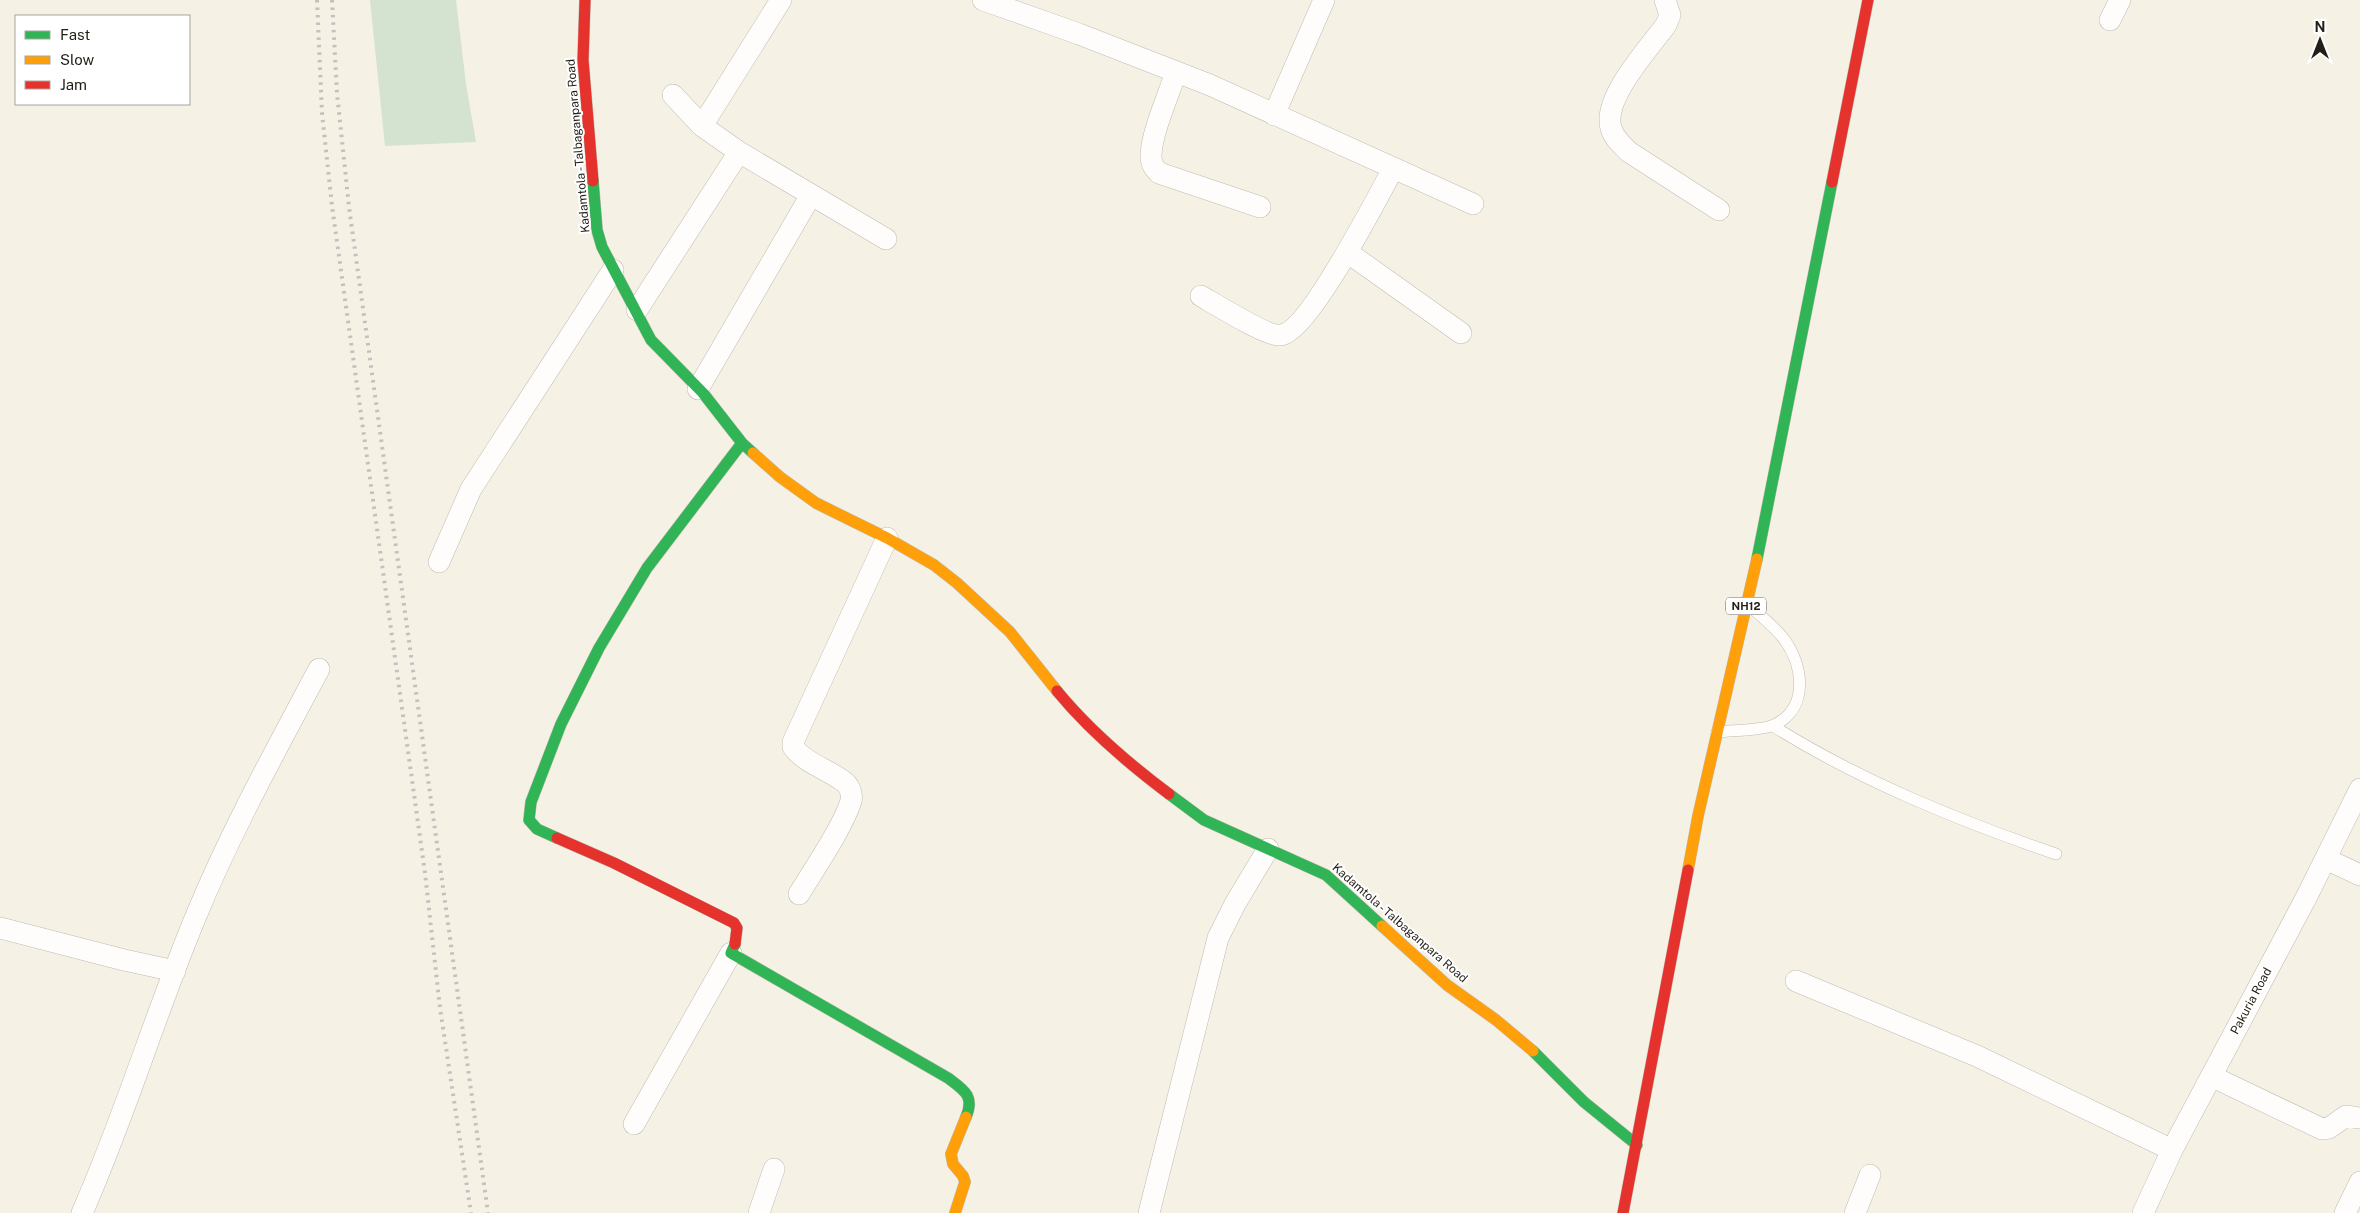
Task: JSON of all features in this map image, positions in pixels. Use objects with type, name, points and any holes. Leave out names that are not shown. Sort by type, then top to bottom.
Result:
[{"type":"street","name":"Kadamtola - Talbaganpara Road","points":[[585,0],[583,60],[597,230],[602,247],[613,270],[637,310],[651,340],[698,389],[742,443],[780,477],[816,503],[887,538],[934,565],[1010,632],[1068,704],[1131,766],[1204,820],[1326,875],[1447,985],[1496,1020],[1532,1050],[1584,1102],[1637,1145]]},
{"type":"street","points":[[702,126],[781,0]]},
{"type":"street","points":[[983,0],[1176,72],[1473,204]]},
{"type":"street","points":[[1274,115],[1324,0]]},
{"type":"street","points":[[1665,0],[1670,15],[1666,25],[1626,80],[1613,103],[1610,127],[1617,141],[1630,152],[1719,210]]},
{"type":"street","name":"NH12","points":[[1623,1213],[1698,816],[1746,603],[1868,0]]},
{"type":"street","points":[[2110,20],[2120,0]]},
{"type":"street","points":[[1176,72],[1152,144],[1152,166],[1159,173],[1260,207]]},
{"type":"street","points":[[673,95],[702,126],[739,152],[886,239]]},
{"type":"street","points":[[637,310],[739,152]]},
{"type":"street","points":[[1201,296],[1271,335],[1287,334],[1297,326],[1308,311],[1347,252],[1393,169]]},
{"type":"street","points":[[698,389],[811,195]]},
{"type":"street","points":[[1347,252],[1460,333]]},
{"type":"street","points":[[439,562],[471,489],[613,270]]},
{"type":"street","points":[[634,1124],[731,953],[737,938],[737,928],[734,924],[614,863],[537,829],[529,820],[528,812],[561,724],[599,648],[647,568],[742,443]]},
{"type":"street","points":[[799,894],[841,822],[852,799],[850,788],[844,781],[805,759],[792,747],[792,742],[887,538]]},
{"type":"street","points":[[82,1213],[112,1139],[196,915],[251,799],[318,669]]},
{"type":"street","name":"Pakuria Road","points":[[2143,1213],[2172,1150],[2326,859],[2360,789]]},
{"type":"street","points":[[1149,1213],[1218,938],[1235,904],[1268,849]]},
{"type":"street","points":[[2326,859],[2360,876]]},
{"type":"street","points":[[0,928],[175,971]]},
{"type":"street","points":[[731,953],[948,1078],[967,1092],[970,1099],[969,1110],[951,1154],[953,1164],[963,1176],[965,1182],[960,1212]]},
{"type":"street","points":[[1796,981],[1977,1056],[2172,1150]]},
{"type":"street","points":[[2212,1076],[2322,1129],[2329,1128],[2346,1116],[2360,1118]]},
{"type":"street","points":[[759,1213],[774,1169]]},
{"type":"street","points":[[1855,1213],[1870,1175]]},
{"type":"street","points":[[2345,1213],[2359,1187]]},
{"type":"lane","points":[[1716,732],[1773,726],[1786,718],[1798,702],[1801,691],[1795,656],[1783,637],[1746,603]]},
{"type":"lane","points":[[1773,726],[1814,752],[1898,793],[1993,833],[2056,854]]},
{"type":"green space","points":[[370,0],[456,0],[466,84],[476,142],[385,146]]},
{"type":"railway","points":[[317,0],[322,113],[332,206],[425,873],[440,1008],[471,1213]]},
{"type":"railway","points":[[332,0],[337,93],[349,207],[488,1213]]},
{"type":"traffic: fast","points":[[593,181],[597,230],[602,247],[651,340],[703,393],[742,443],[753,453]]},
{"type":"traffic: fast","points":[[1757,559],[1832,182]]},
{"type":"traffic: fast","points":[[557,838],[537,829],[529,820],[531,802],[561,724],[599,648],[647,568],[742,443]]},
{"type":"traffic: fast","points":[[1169,794],[1204,820],[1326,875],[1382,926]]},
{"type":"traffic: fast","points":[[735,944],[731,953],[954,1082],[963,1090],[968,1099],[969,1104],[966,1117]]},
{"type":"traffic: fast","points":[[1533,1051],[1584,1102],[1637,1145]]},
{"type":"traffic: slow","points":[[753,453],[780,477],[816,503],[887,538],[934,565],[957,583],[1010,632],[1057,691]]},
{"type":"traffic: slow","points":[[1688,870],[1698,816],[1757,559]]},
{"type":"traffic: slow","points":[[1382,926],[1447,985],[1496,1020],[1533,1051]]},
{"type":"traffic: slow","points":[[955,1213],[965,1182],[963,1176],[953,1164],[951,1154],[966,1117]]},
{"type":"traffic: jam","points":[[585,0],[583,60],[593,181]]},
{"type":"traffic: jam","points":[[1832,182],[1868,0]]},
{"type":"traffic: jam","points":[[1057,691],[1110,746],[1169,794]]},
{"type":"traffic: jam","points":[[557,838],[614,863],[734,923],[737,928],[735,944]]},
{"type":"traffic: jam","points":[[1623,1213],[1688,870]]}]
